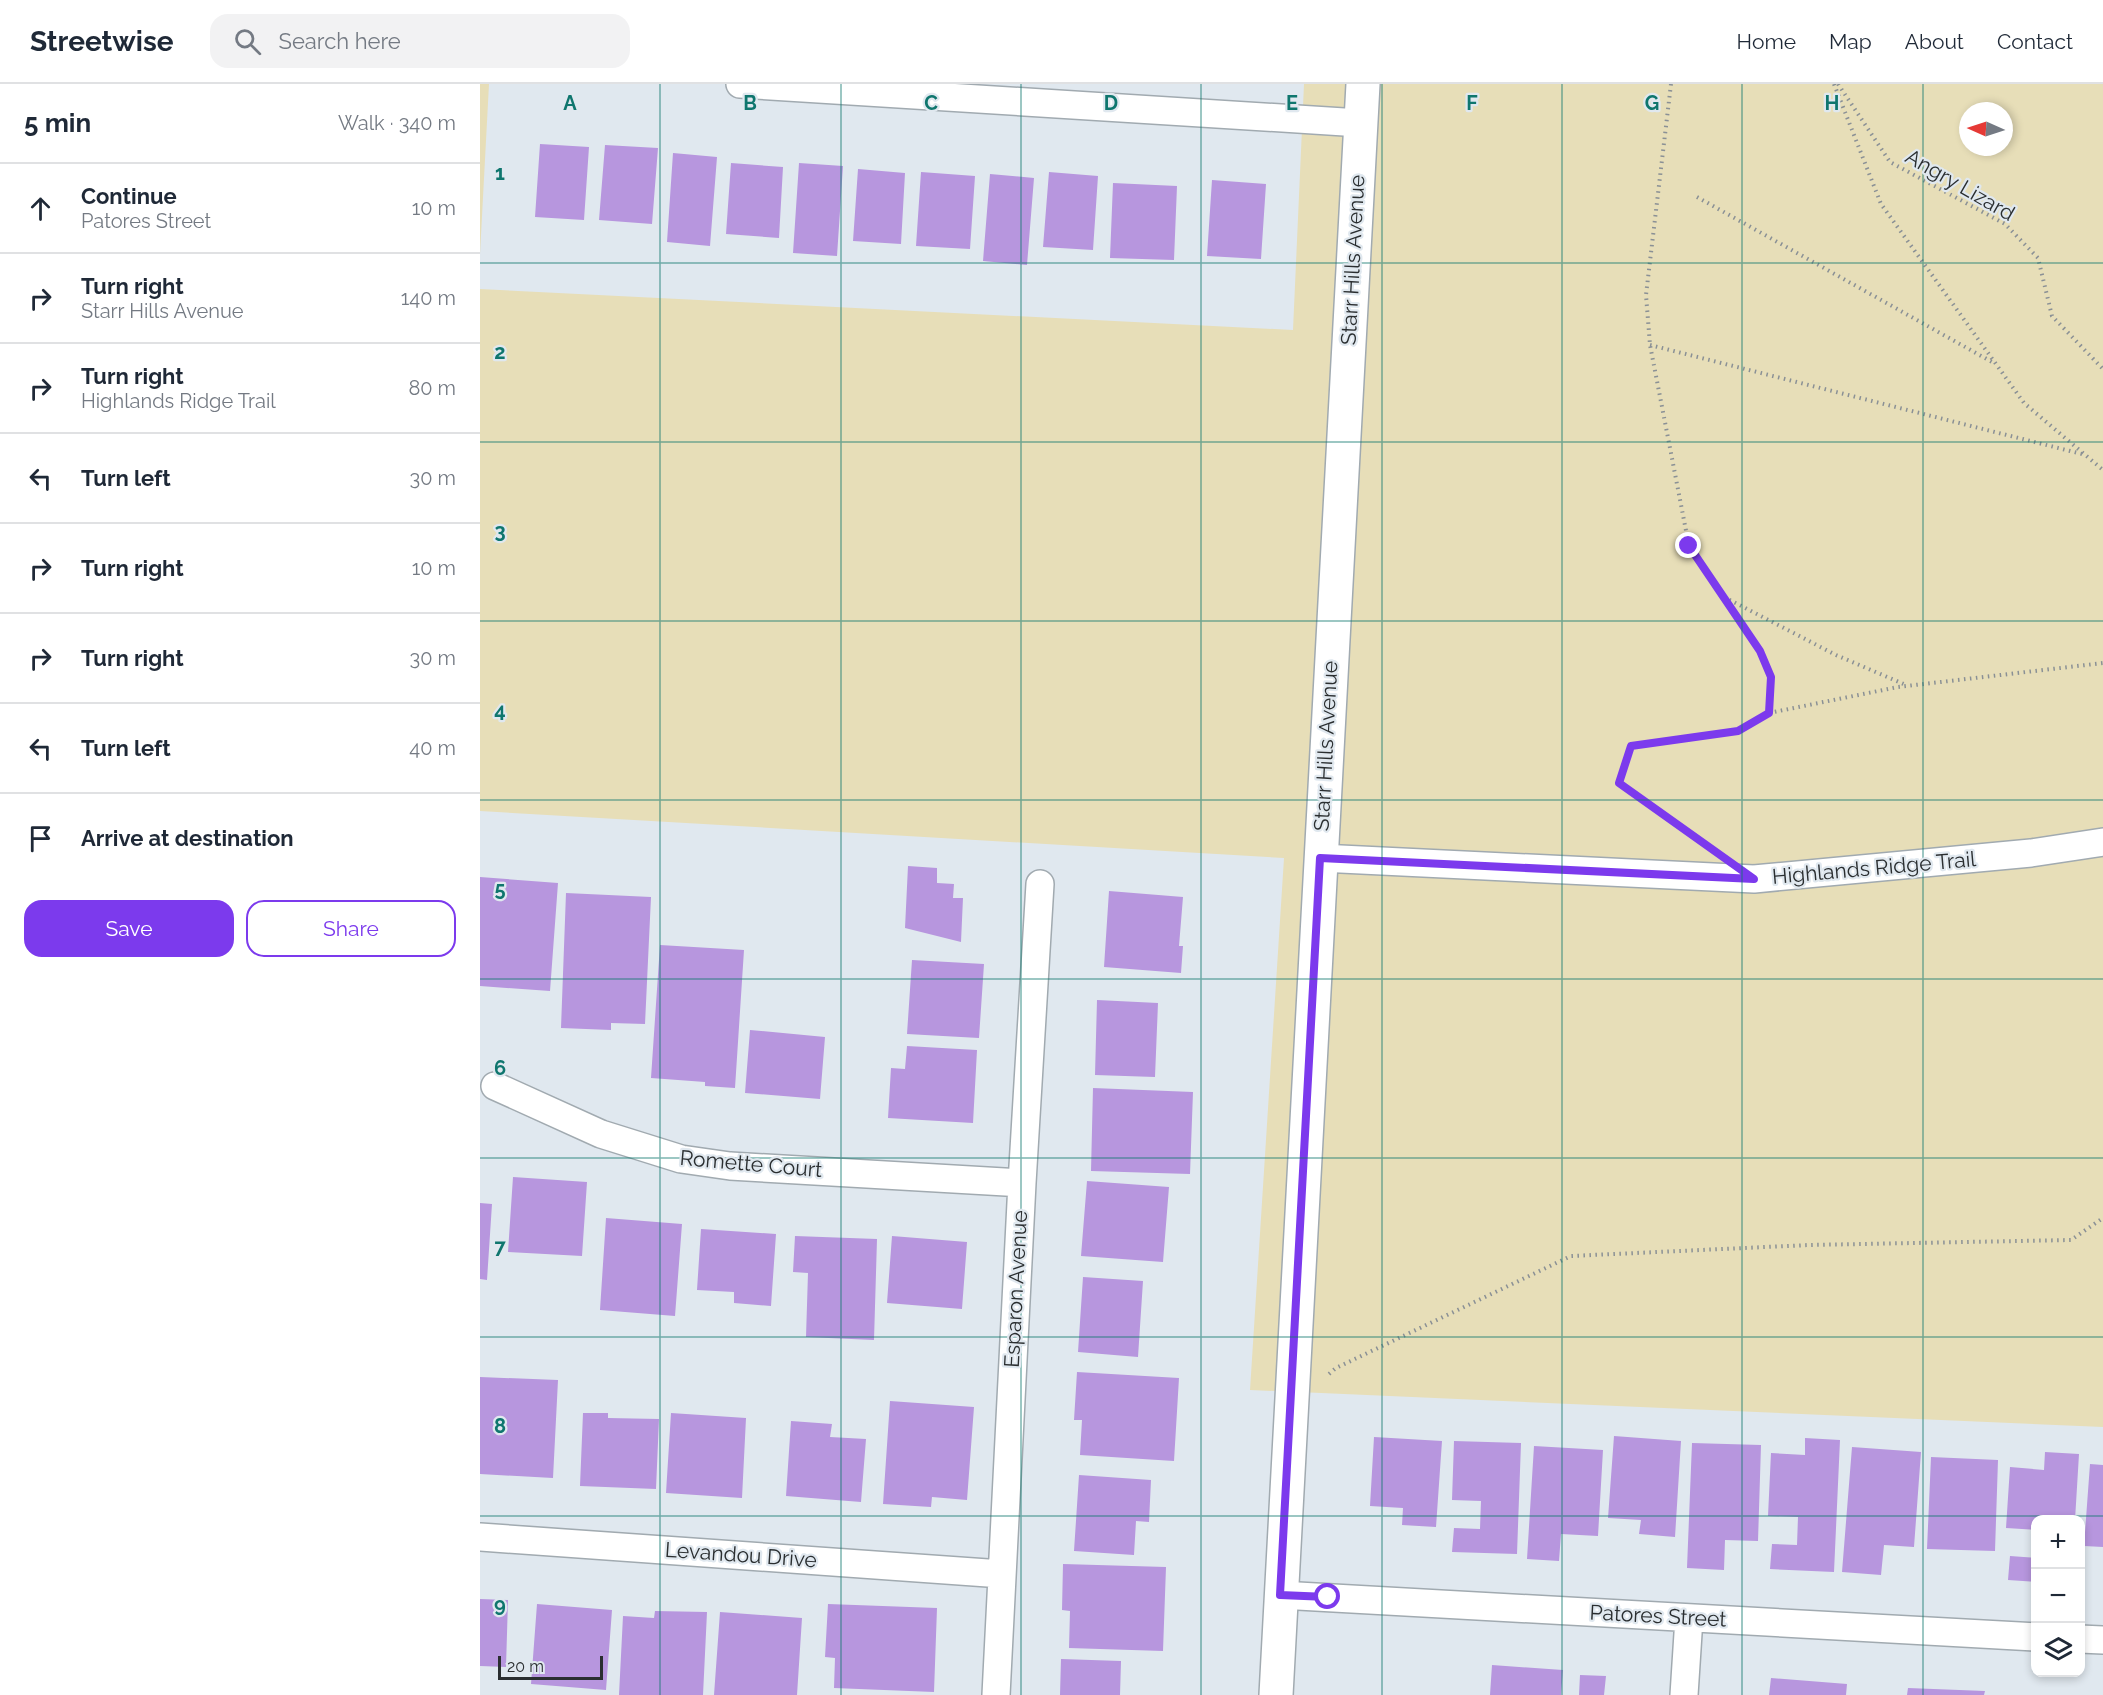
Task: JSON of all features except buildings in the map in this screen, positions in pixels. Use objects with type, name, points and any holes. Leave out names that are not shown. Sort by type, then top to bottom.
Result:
[{"type":"street","points":[[740,84],[1080,95],[1360,123]]},
{"type":"street","name":"Starr Hills Avenue","points":[[1276,1695],[1363,84]]},
{"type":"street","name":"Highlands Ridge Trail","points":[[1320,858],[1754,879],[2031,853],[2103,842]]},
{"type":"street","name":"Esparon Avenue","points":[[996,1695],[1040,884]]},
{"type":"street","name":"Romette Court","points":[[495,1086],[601,1134],[681,1160],[730,1166],[1022,1183]]},
{"type":"street","name":"Levandou Drive","points":[[480,1537],[1002,1574]]},
{"type":"street","name":"Patores Street","points":[[1280,1595],[2031,1637]]},
{"type":"street","points":[[1684,1695],[1689,1618]]},
{"type":"street","points":[[2085,1639],[2103,1640]]},
{"type":"path","points":[[1671,84],[1646,295],[1650,345],[1689,546],[1760,651],[1771,677],[1769,713]]},
{"type":"path","points":[[1836,84],[1881,204],[2024,404],[2103,470]]},
{"type":"path","name":"Angry Lizard","points":[[1836,84],[1890,162],[2005,224],[2038,258],[2052,316],[2103,369]]},
{"type":"path","points":[[1697,197],[1995,363]]},
{"type":"path","points":[[1650,345],[2086,455]]},
{"type":"path","points":[[1723,597],[1836,655],[1908,686]]},
{"type":"path","points":[[1706,845],[1619,783],[1631,746],[1738,731],[1769,713],[1908,686],[2103,663]]},
{"type":"path","points":[[1290,1407],[1336,1368],[1571,1256],[1809,1245],[2071,1240],[2103,1218]]},
{"type":"sand","points":[[480,84],[489,84],[480,254]]},
{"type":"sand","points":[[1304,84],[2103,84],[2103,1427],[1250,1390],[1284,858],[480,811],[480,289],[1293,330]]},
{"type":"route","points":[[1328,1597],[1280,1595],[1320,858],[1754,879],[1619,783],[1631,746],[1738,731],[1769,713],[1771,677],[1760,651],[1689,546]]}]
